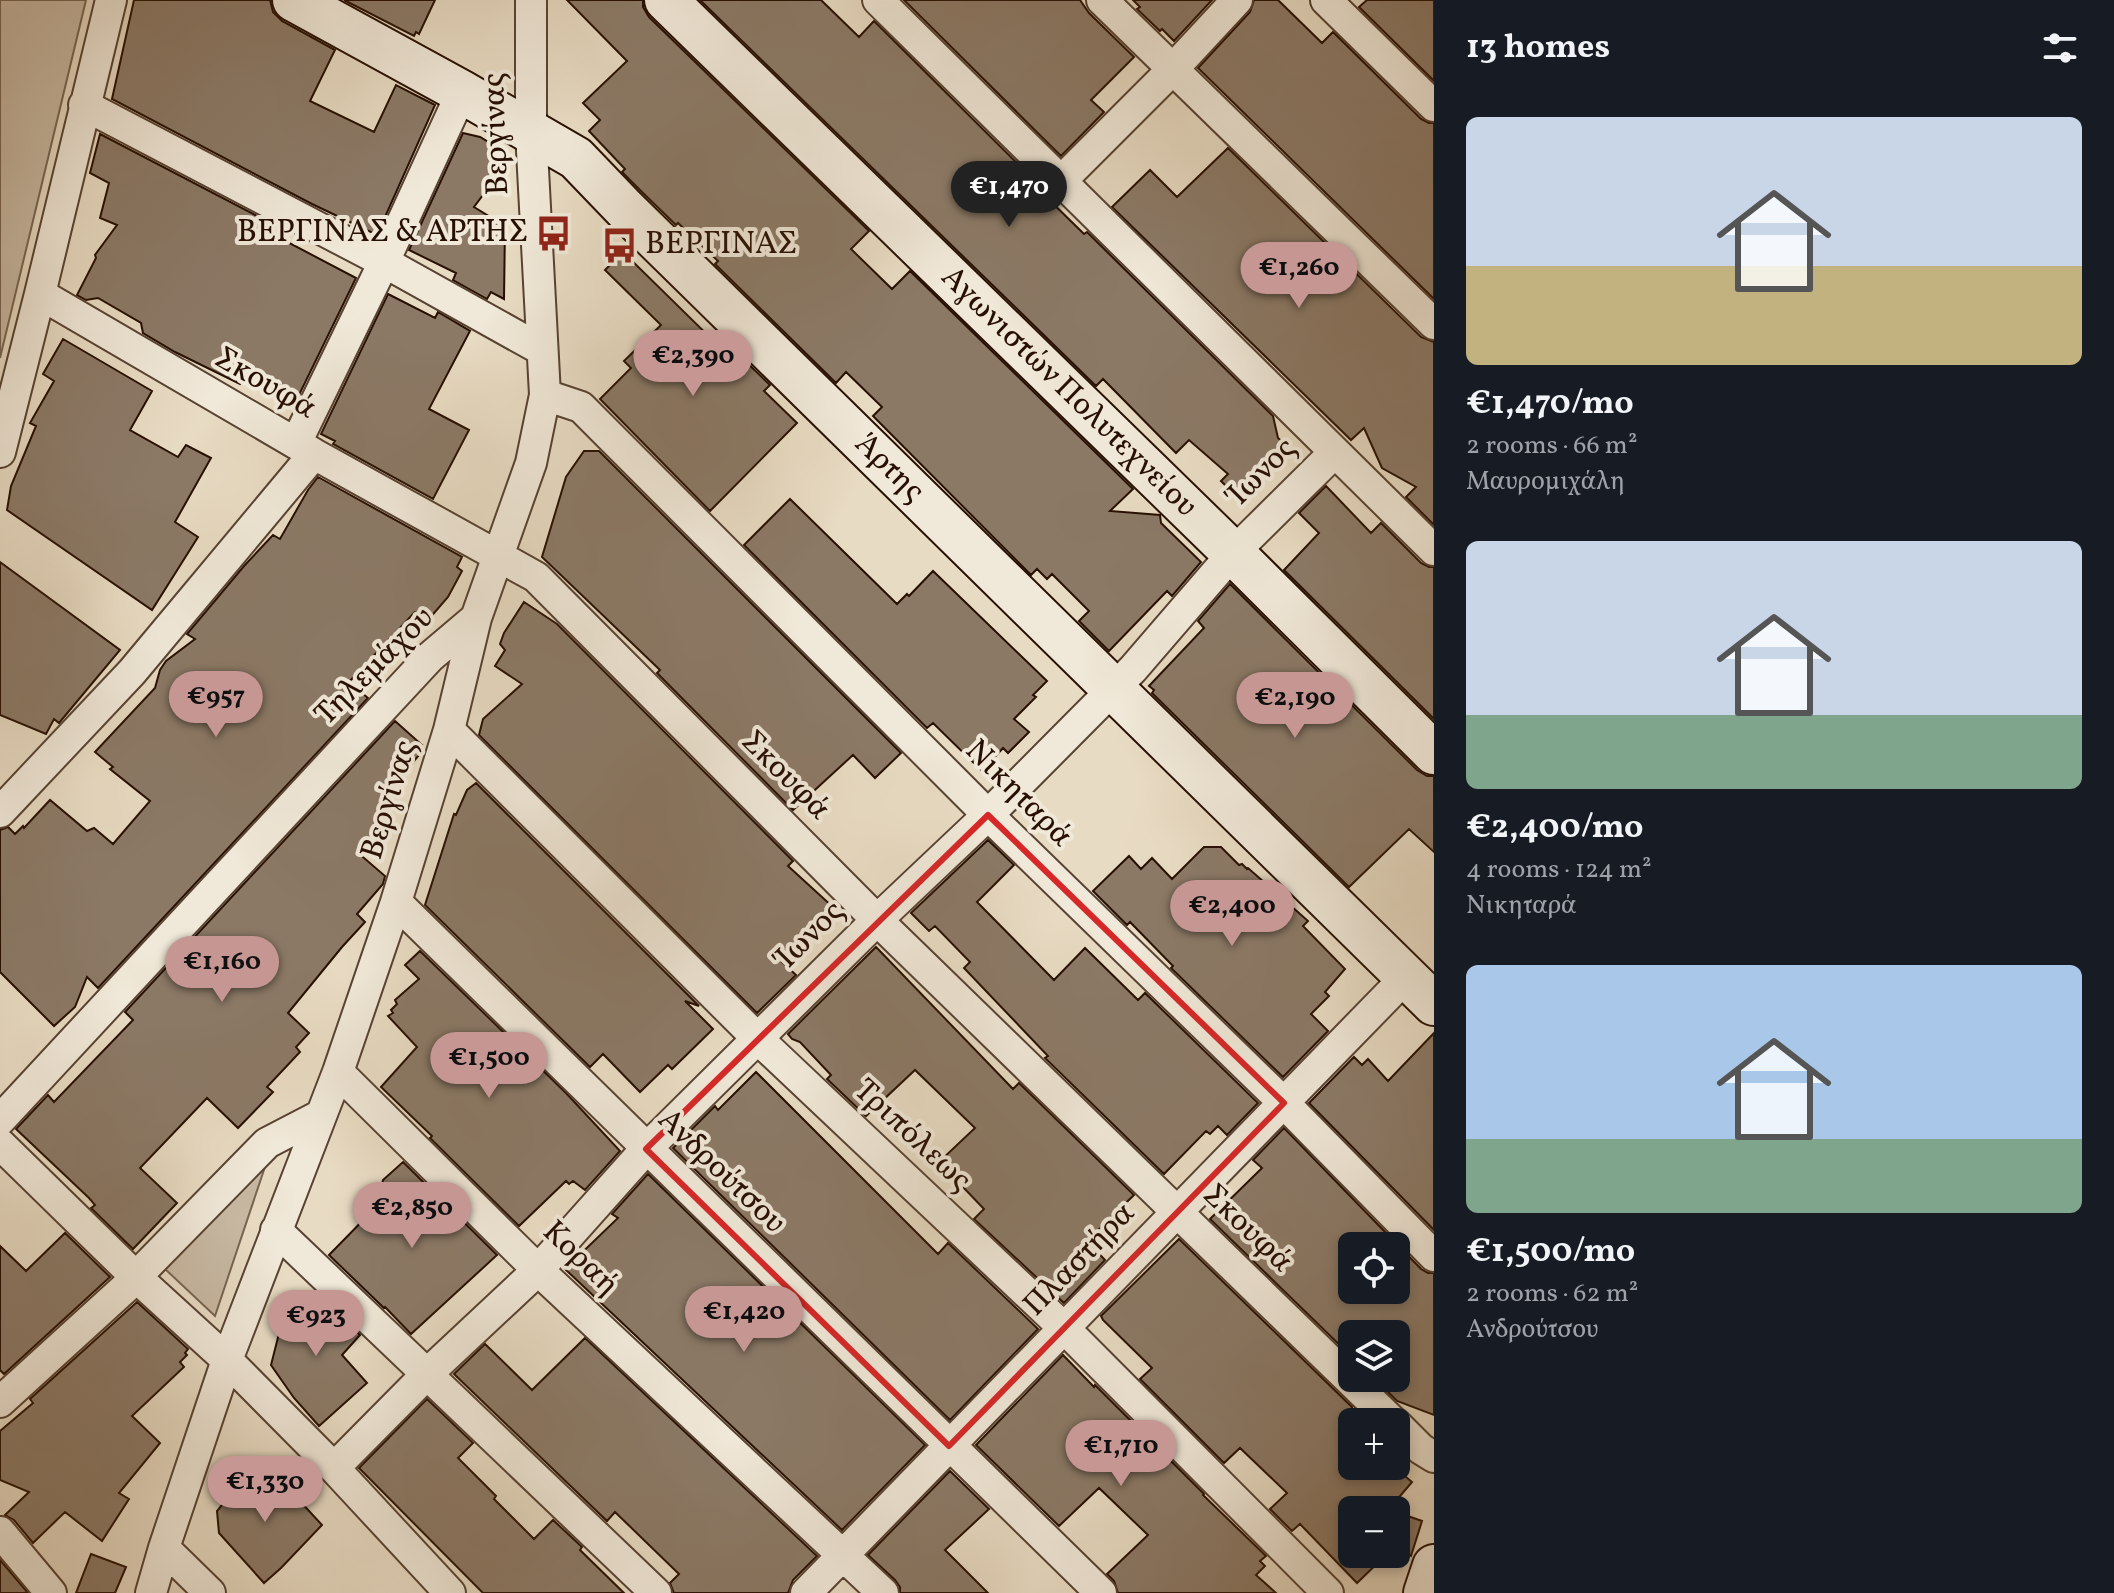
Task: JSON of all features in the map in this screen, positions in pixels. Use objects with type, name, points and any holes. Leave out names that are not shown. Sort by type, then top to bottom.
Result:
[{"type":"street","points":[[0,452],[111,0]]},
{"type":"street","name":"Άρτης","points":[[294,0],[576,158],[1420,990]]},
{"type":"street","name":"Βεργίνας","points":[[151,1593],[227,1360],[338,1072],[396,902],[449,730],[476,618],[531,463],[545,395],[531,132],[531,0]]},
{"type":"street","name":"Αγωνιστών Πολυτεχνείου","points":[[666,0],[1434,753]]},
{"type":"street","points":[[878,0],[1434,550]]},
{"type":"street","points":[[1102,0],[1434,324]]},
{"type":"street","points":[[1061,181],[1237,0]]},
{"type":"street","points":[[1326,0],[1434,106]]},
{"type":"street","points":[[0,812],[132,672],[305,449],[384,262],[462,92]]},
{"type":"street","points":[[84,105],[384,262],[542,350]]},
{"type":"street","name":"Σκουφά","points":[[40,294],[305,449],[536,577],[877,920],[1380,1408]]},
{"type":"street","name":"Νικηταρά","points":[[545,395],[581,407],[988,815],[1284,1103],[1434,1256]]},
{"type":"street","name":"Ίωνος","points":[[334,1468],[427,1374],[538,1270],[646,1149],[757,1038],[988,815],[1133,669],[1233,553],[1335,452]]},
{"type":"street","name":"Τηλεμάχου","points":[[0,1120],[430,657],[476,618]]},
{"type":"street","name":"Τριπόλεως","points":[[449,730],[757,1038],[1064,1328],[1328,1593]]},
{"type":"street","name":"Ανδρούτσου","points":[[396,902],[1101,1593]]},
{"type":"street","name":"Πλαστήρα","points":[[806,1593],[1284,1103],[1420,990]]},
{"type":"street","name":"Κοραή","points":[[338,1072],[538,1270],[883,1593]]},
{"type":"street","points":[[0,1402],[136,1277],[267,1143],[319,1116]]},
{"type":"street","points":[[0,1144],[136,1277],[227,1360],[334,1468],[450,1593]]},
{"type":"street","points":[[276,1230],[656,1593]]},
{"type":"street","name":"Σκουφά","points":[[1410,1438],[1434,1457]]},
{"type":"street","points":[[0,1532],[51,1593]]},
{"type":"street","points":[[164,1548],[210,1593]]},
{"type":"street","points":[[1425,1593],[1434,1566]]},
{"type":"highlighted area","points":[[988,815],[1284,1103],[949,1446],[646,1149]]},
{"type":"shaded area","points":[[0,0],[86,0],[0,358]]},
{"type":"shaded area","points":[[270,1152],[215,1316],[164,1268]]},
{"type":"building","points":[[134,0],[270,0],[273,12],[282,21],[335,50],[310,101],[374,132],[396,85],[435,105],[377,235],[112,99]]},
{"type":"building","points":[[344,0],[435,0],[419,34],[416,32],[414,36]]},
{"type":"building","points":[[567,0],[643,0],[649,17],[869,231],[851,249],[892,289],[910,271],[1133,489],[1110,511],[1160,515],[1161,523],[1201,562],[1172,596],[1167,591],[1109,651],[1079,621],[1089,611],[1052,574],[1047,579],[1037,569],[1031,575],[873,416],[882,407],[846,372],[836,383],[715,264],[718,261],[622,172],[625,169],[589,131],[600,120],[583,103],[627,61]]},
{"type":"building","points":[[700,0],[821,0],[859,37],[874,21],[1038,184],[1036,187],[1084,234],[1087,232],[1273,416],[1278,438],[1286,445],[1255,476],[1261,480],[1241,501],[1221,481],[1228,474],[1189,440],[1176,453],[1103,379],[1096,386]]},
{"type":"building","points":[[904,0],[1080,0],[1089,13],[1134,57],[1091,100],[1104,112],[1061,156]]},
{"type":"building","points":[[1133,0],[1212,0],[1174,41],[1137,9],[1140,7]]},
{"type":"building","points":[[1254,0],[1278,0],[1322,43],[1333,32],[1421,119],[1434,123],[1434,299],[1198,68],[1250,12]]},
{"type":"building","points":[[1367,0],[1434,0],[1434,81],[1359,7]]},
{"type":"building","points":[[463,133],[480,137],[505,152],[504,167],[474,207],[505,226],[504,299],[491,292],[487,299],[453,280],[456,273],[409,250]]},
{"type":"building","points":[[100,134],[261,218],[257,226],[356,278],[299,395],[250,370],[240,384],[143,333],[141,323],[98,298],[86,300],[77,295],[95,255],[117,225],[100,218],[109,183],[90,173]]},
{"type":"building","points":[[1228,148],[1421,337],[1434,342],[1434,525],[1406,497],[1416,487],[1382,468],[1364,428],[1351,440],[1112,207],[1150,170],[1177,197]]},
{"type":"building","points":[[623,252],[735,362],[741,357],[770,385],[764,391],[797,423],[710,511],[600,399],[631,368],[624,361],[661,325],[605,270]]},
{"type":"building","points":[[388,294],[435,318],[438,312],[470,331],[429,409],[469,430],[433,499],[333,444],[335,441],[321,434]]},
{"type":"building","points":[[63,339],[152,391],[130,430],[178,457],[186,445],[211,458],[175,522],[198,537],[152,610],[7,510],[11,486],[36,426],[30,423],[54,381],[43,374]]},
{"type":"building","points":[[584,451],[599,451],[901,753],[875,778],[853,755],[793,810],[657,673],[660,670],[542,557],[566,477]]},
{"type":"building","points":[[318,477],[462,557],[457,567],[462,571],[448,597],[429,619],[415,612],[349,682],[368,698],[98,988],[87,977],[75,1007],[54,1026],[0,972],[0,830],[8,827],[15,834],[50,800],[87,831],[94,828],[113,844],[150,801],[110,769],[113,767],[95,752],[155,688],[166,661],[195,639],[187,634],[244,566],[273,535],[280,539]]},
{"type":"building","points":[[1326,486],[1371,533],[1381,523],[1421,563],[1434,567],[1434,719],[1284,570],[1319,533],[1299,513]]},
{"type":"building","points":[[790,499],[897,604],[933,571],[1047,681],[1014,719],[1029,732],[1008,753],[1003,748],[982,771],[933,723],[927,728],[744,545]]},
{"type":"building","points":[[0,562],[120,650],[59,723],[54,719],[46,734],[0,715]]},
{"type":"building","points":[[1230,584],[1417,770],[1434,776],[1434,852],[1409,829],[1349,887],[1152,693],[1154,690],[1149,686],[1204,628],[1198,621]]},
{"type":"building","points":[[524,602],[557,624],[793,861],[788,866],[834,908],[782,962],[796,975],[757,1013],[479,735],[483,719],[522,684],[495,666],[505,650],[500,644],[504,633]]},
{"type":"building","points":[[395,721],[422,745],[416,752],[419,755],[384,797],[373,827],[377,830],[357,852],[385,876],[383,884],[357,914],[365,922],[288,1013],[309,1033],[296,1047],[300,1052],[267,1087],[273,1092],[238,1128],[207,1098],[140,1168],[177,1203],[133,1249],[91,1208],[95,1205],[89,1198],[16,1129],[48,1095],[54,1102],[133,1020],[125,1012]]},
{"type":"building","points":[[476,783],[699,1006],[685,1001],[713,1029],[672,1069],[668,1065],[640,1092],[603,1054],[590,1067],[425,905],[454,814],[467,790]]},
{"type":"building","points":[[988,840],[1014,865],[977,902],[1054,980],[1085,948],[1138,1000],[1145,993],[1258,1103],[1227,1135],[1218,1126],[1210,1134],[1206,1131],[1164,1174],[1045,1058],[1048,1056],[964,968],[970,962],[935,926],[929,931],[911,913]]},
{"type":"building","points":[[1204,847],[1221,847],[1239,865],[1248,868],[1308,921],[1303,926],[1345,969],[1325,992],[1329,996],[1311,1014],[1328,1031],[1283,1077],[1171,968],[1173,966],[1130,922],[1127,925],[1093,891],[1129,856],[1141,869],[1152,858],[1172,879]]},
{"type":"building","points":[[876,947],[1013,1089],[1019,1083],[1134,1195],[1087,1241],[1105,1260],[1064,1303],[974,1219],[984,1209],[939,1162],[975,1128],[915,1070],[866,1116],[827,1079],[831,1075],[800,1042],[788,1034]]},
{"type":"building","points":[[420,951],[566,1093],[620,1151],[585,1190],[573,1181],[569,1184],[566,1181],[519,1226],[381,1087],[417,1047],[388,1016],[397,1004],[395,1000],[419,979],[405,965]]},
{"type":"building","points":[[1434,1033],[1434,1230],[1309,1103],[1354,1057],[1362,1065],[1368,1059],[1388,1081]]},
{"type":"building","points":[[756,1072],[938,1254],[948,1243],[1038,1329],[950,1420],[673,1148],[715,1106],[718,1110]]},
{"type":"building","points":[[1284,1128],[1385,1232],[1338,1232],[1338,1304],[1410,1304],[1410,1258],[1421,1269],[1434,1273],[1434,1415],[1397,1401],[1388,1392],[1410,1392],[1410,1320],[1338,1320],[1338,1343],[1210,1219],[1262,1168],[1253,1160]]},
{"type":"building","points":[[403,1162],[497,1255],[411,1334],[329,1255],[377,1206],[383,1180]]},
{"type":"building","points":[[648,1174],[925,1445],[842,1530],[565,1269],[618,1218],[612,1214]]},
{"type":"building","points":[[65,1233],[110,1277],[4,1374],[0,1370],[0,1246],[26,1271]]},
{"type":"building","points":[[1179,1239],[1352,1407],[1338,1408],[1338,1480],[1412,1482],[1400,1496],[1338,1496],[1338,1563],[1300,1524],[1292,1531],[1270,1509],[1287,1493],[1240,1448],[1224,1463],[1140,1379],[1152,1368],[1101,1316]]},
{"type":"building","points":[[288,1298],[330,1306],[360,1335],[342,1355],[367,1383],[319,1426],[271,1365]]},
{"type":"building","points":[[137,1302],[188,1349],[180,1362],[184,1367],[132,1416],[160,1443],[119,1493],[129,1499],[102,1541],[65,1512],[33,1543],[14,1520],[5,1515],[29,1492],[0,1480],[0,1431],[33,1403],[30,1399]]},
{"type":"building","points":[[585,1338],[817,1556],[793,1580],[788,1593],[674,1593],[670,1583],[679,1574],[615,1512],[607,1521],[454,1374],[485,1344],[532,1390]]},
{"type":"building","points":[[1063,1355],[1266,1556],[1260,1561],[1265,1566],[1256,1575],[1276,1593],[1118,1593],[1114,1581],[1107,1574],[1148,1535],[1099,1488],[1059,1526],[976,1445]]},
{"type":"building","points":[[427,1399],[473,1443],[458,1458],[534,1539],[553,1520],[624,1593],[483,1593],[359,1468]]},
{"type":"building","points":[[251,1469],[262,1483],[274,1473],[322,1525],[264,1583],[219,1533],[217,1511]]},
{"type":"building","points":[[950,1471],[989,1509],[945,1550],[988,1593],[900,1593],[895,1580],[868,1555]]},
{"type":"building","points":[[1410,1517],[1422,1521],[1410,1555]]},
{"type":"building","points":[[91,1554],[126,1567],[115,1593],[76,1593]]},
{"type":"building","points":[[0,1560],[28,1593],[0,1593]]},
{"type":"building","points":[[1343,1568],[1373,1568],[1357,1583]]},
{"type":"place","name":"ΒΕΡΓΙΝΑΣ & ΑΡΤΗΣ","points":[[554,233]]},
{"type":"place","name":"ΒΕΡΓΙΝΑΣ","points":[[619,245]]}]
